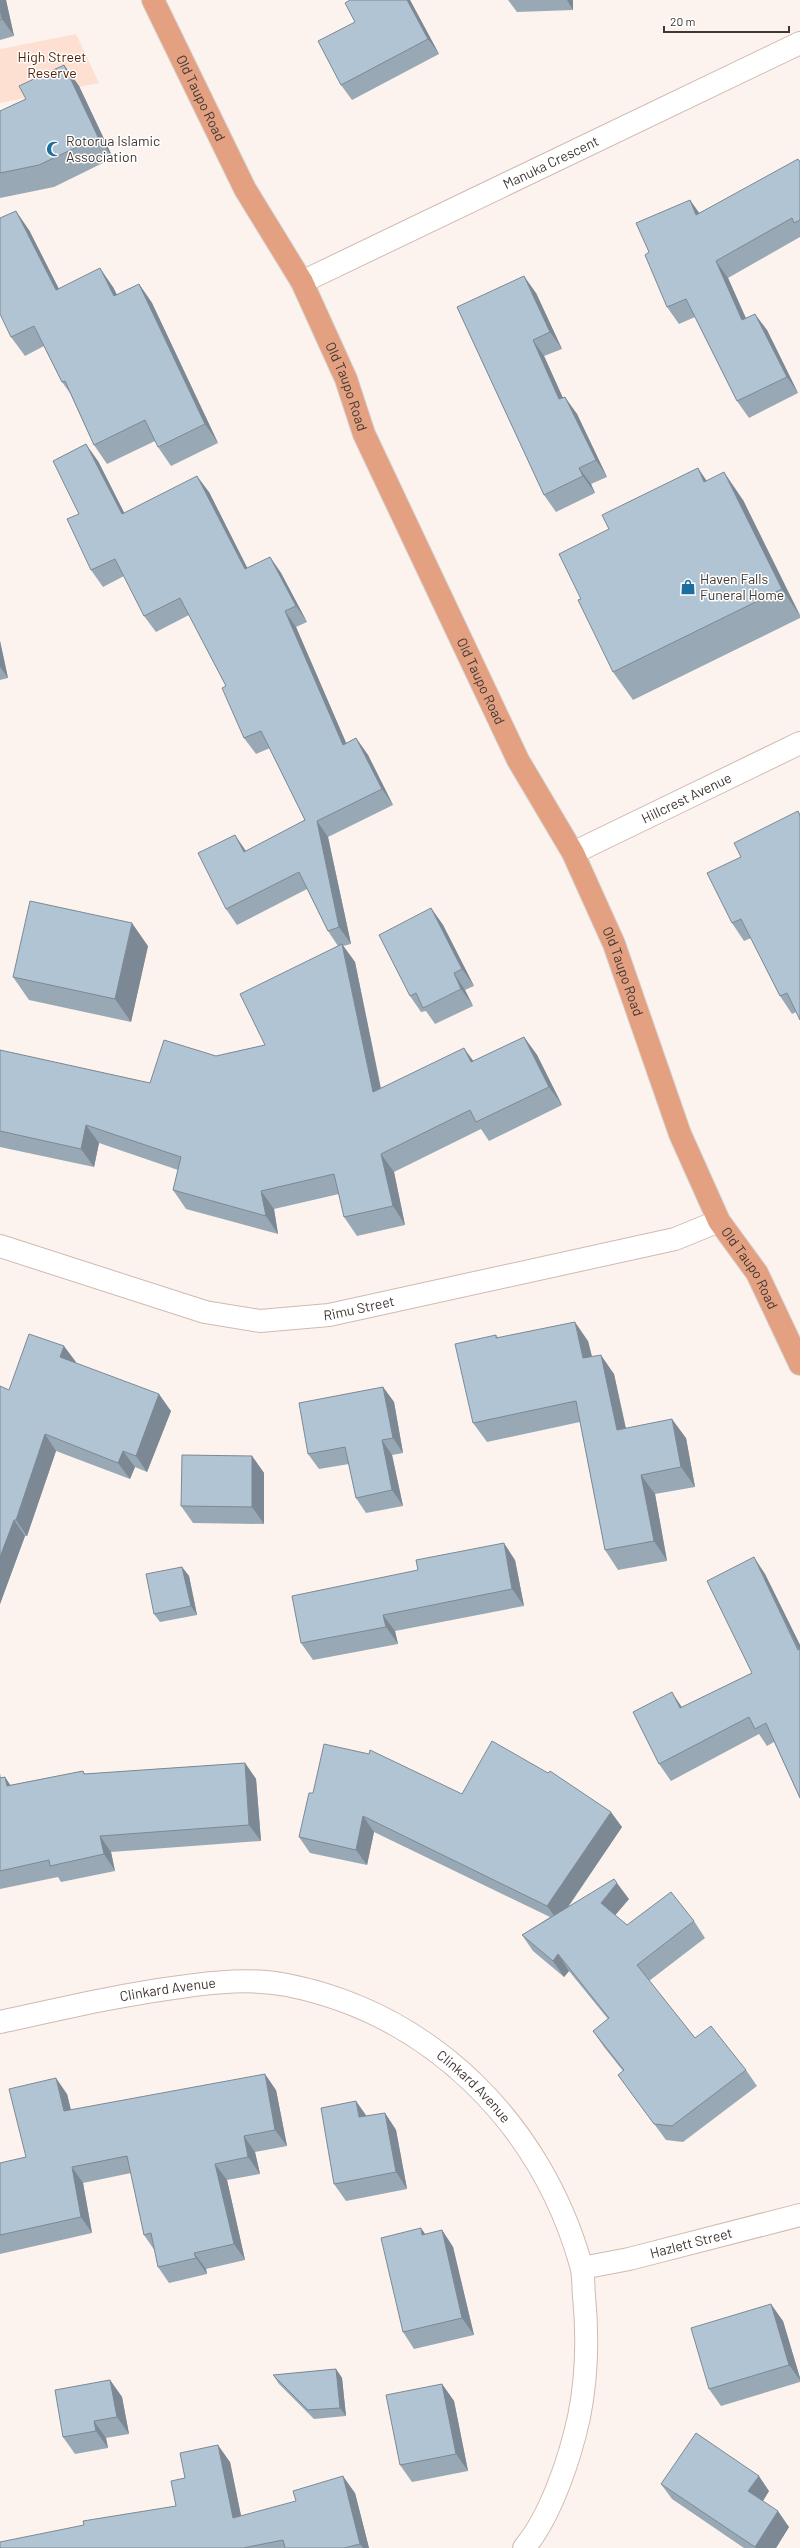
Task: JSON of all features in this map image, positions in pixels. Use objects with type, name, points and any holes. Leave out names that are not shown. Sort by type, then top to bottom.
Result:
[{"type":"highway","name":"Old Taupo Road","points":[[153,0],[245,189],[302,282],[346,379],[364,434],[515,753],[573,853],[614,944],[680,1134],[719,1221],[757,1273],[800,1364]]},
{"type":"street","name":"Manuka Crescent","points":[[302,282],[800,42]]},
{"type":"street","name":"Hillcrest Avenue","points":[[573,853],[800,743]]},
{"type":"street","name":"Rimu Street","points":[[0,1246],[205,1312],[260,1321],[329,1315],[389,1303],[675,1239],[719,1221]]},
{"type":"street","name":"Clinkard Avenue","points":[[0,2022],[112,1998],[224,1981],[285,1984],[339,1999],[389,2020],[435,2049],[479,2086],[510,2122],[540,2169],[566,2222],[582,2268],[588,2335],[584,2394],[573,2446],[555,2494],[528,2547]]},
{"type":"street","name":"Hazlett Street","points":[[582,2268],[629,2259],[800,2215]]},
{"type":"green space","name":"High Street Reserve","points":[[76,34],[99,83],[0,103],[0,49]]},
{"type":"building","points":[[350,0],[407,0],[428,39],[341,85],[318,41],[355,22],[345,3]]},
{"type":"building","points":[[0,8],[2,19],[0,20]]},
{"type":"building","points":[[64,65],[98,137],[39,165],[0,173],[0,111],[26,99],[19,86]]},
{"type":"building","points":[[798,159],[800,161],[800,220],[794,223],[792,218],[716,261],[742,320],[755,314],[787,377],[737,401],[686,299],[667,307],[645,255],[649,252],[636,223],[690,200],[696,215]]},
{"type":"building","points":[[16,211],[56,290],[100,268],[114,296],[139,284],[205,424],[158,447],[145,420],[94,445],[65,381],[62,382],[34,326],[11,337],[0,314],[0,218]]},
{"type":"building","points":[[524,276],[550,332],[533,340],[559,399],[565,397],[596,460],[579,468],[583,476],[544,495],[457,307]]},
{"type":"building","points":[[86,444],[122,514],[197,476],[245,569],[270,557],[296,606],[285,611],[343,745],[356,738],[382,789],[317,821],[339,927],[328,931],[299,872],[226,909],[198,853],[235,835],[244,852],[305,820],[261,731],[244,738],[222,688],[226,686],[180,598],[144,616],[115,559],[91,570],[67,519],[79,514],[53,461]]},
{"type":"building","points":[[698,468],[704,482],[724,472],[782,589],[613,672],[578,600],[581,599],[559,554],[609,529],[602,515]]},
{"type":"building","points":[[798,811],[800,816],[800,1020],[787,993],[780,996],[741,919],[732,923],[707,873],[741,857],[734,843]]},
{"type":"building","points":[[30,901],[132,923],[115,999],[13,977]]},
{"type":"building","points":[[431,908],[462,969],[454,973],[461,989],[423,1008],[416,993],[410,996],[379,935]]},
{"type":"building","points":[[342,944],[373,1092],[464,1048],[471,1062],[524,1037],[549,1087],[476,1122],[470,1110],[381,1154],[393,1206],[344,1217],[334,1174],[261,1191],[266,1216],[173,1190],[181,1157],[86,1125],[81,1149],[0,1131],[0,1050],[150,1083],[164,1040],[216,1056],[265,1045],[240,994]]},
{"type":"building","points":[[575,1322],[583,1358],[601,1355],[617,1430],[672,1419],[681,1467],[641,1475],[654,1541],[605,1550],[576,1401],[473,1423],[455,1344],[496,1335],[496,1338]]},
{"type":"building","points":[[29,1334],[64,1346],[60,1357],[159,1394],[136,1456],[123,1451],[118,1463],[45,1434],[16,1520],[14,1520],[0,1557],[0,1386],[9,1390]]},
{"type":"building","points":[[383,1387],[393,1438],[382,1440],[392,1490],[356,1498],[345,1447],[308,1454],[299,1403]]},
{"type":"building","points":[[182,1455],[252,1456],[252,1507],[181,1506]]},
{"type":"building","points":[[504,1543],[512,1589],[383,1615],[386,1627],[301,1643],[292,1596],[418,1570],[416,1560]]},
{"type":"building","points":[[754,1557],[798,1650],[800,1649],[800,1798],[766,1723],[755,1729],[749,1717],[659,1764],[633,1712],[672,1692],[680,1708],[752,1673],[707,1581]]},
{"type":"building","points":[[182,1567],[191,1606],[154,1614],[146,1574]]},
{"type":"building","points":[[492,1741],[548,1773],[550,1771],[611,1812],[547,1906],[363,1816],[356,1850],[299,1837],[309,1793],[313,1793],[324,1744],[369,1754],[370,1750],[462,1794]]},
{"type":"building","points":[[245,1763],[249,1825],[100,1836],[104,1854],[50,1866],[49,1860],[0,1871],[0,1778],[5,1777],[7,1786],[83,1771],[84,1774]]},
{"type":"building","points":[[614,1879],[617,1883],[601,1903],[627,1925],[671,1892],[694,1921],[637,1965],[695,2038],[711,2026],[746,2070],[672,2126],[654,2124],[618,2075],[624,2070],[593,2031],[609,2018],[558,1954],[553,1961],[522,1935]]},
{"type":"building","points":[[265,2074],[275,2130],[244,2136],[248,2157],[215,2164],[234,2244],[194,2253],[196,2258],[158,2267],[151,2233],[144,2235],[127,2156],[72,2167],[81,2217],[0,2235],[0,2163],[26,2157],[9,2089],[56,2078],[64,2111]]},
{"type":"building","points":[[356,2101],[359,2117],[385,2113],[396,2172],[334,2184],[321,2108]]},
{"type":"building","points":[[421,2228],[422,2235],[442,2230],[462,2318],[403,2332],[381,2238]]},
{"type":"building","points":[[771,2304],[789,2365],[709,2389],[691,2328]]},
{"type":"building","points":[[336,2369],[340,2408],[308,2410],[273,2375]]},
{"type":"building","points":[[110,2380],[117,2417],[94,2421],[96,2431],[63,2437],[55,2390]]},
{"type":"building","points":[[442,2384],[456,2454],[400,2465],[386,2395]]},
{"type":"building","points":[[696,2433],[759,2476],[748,2491],[778,2511],[755,2547],[661,2484]]},
{"type":"building","points":[[218,2445],[233,2518],[296,2501],[293,2491],[343,2476],[360,2544],[344,2548],[285,2548],[283,2540],[243,2548],[0,2548],[0,2542],[84,2525],[83,2521],[176,2506],[171,2481],[185,2478],[180,2453]]},
{"type":"place","name":"Rotorua Islamic Association","points":[[54,149]]},
{"type":"place","name":"Haven Falls Funeral Home","points":[[688,587]]}]
